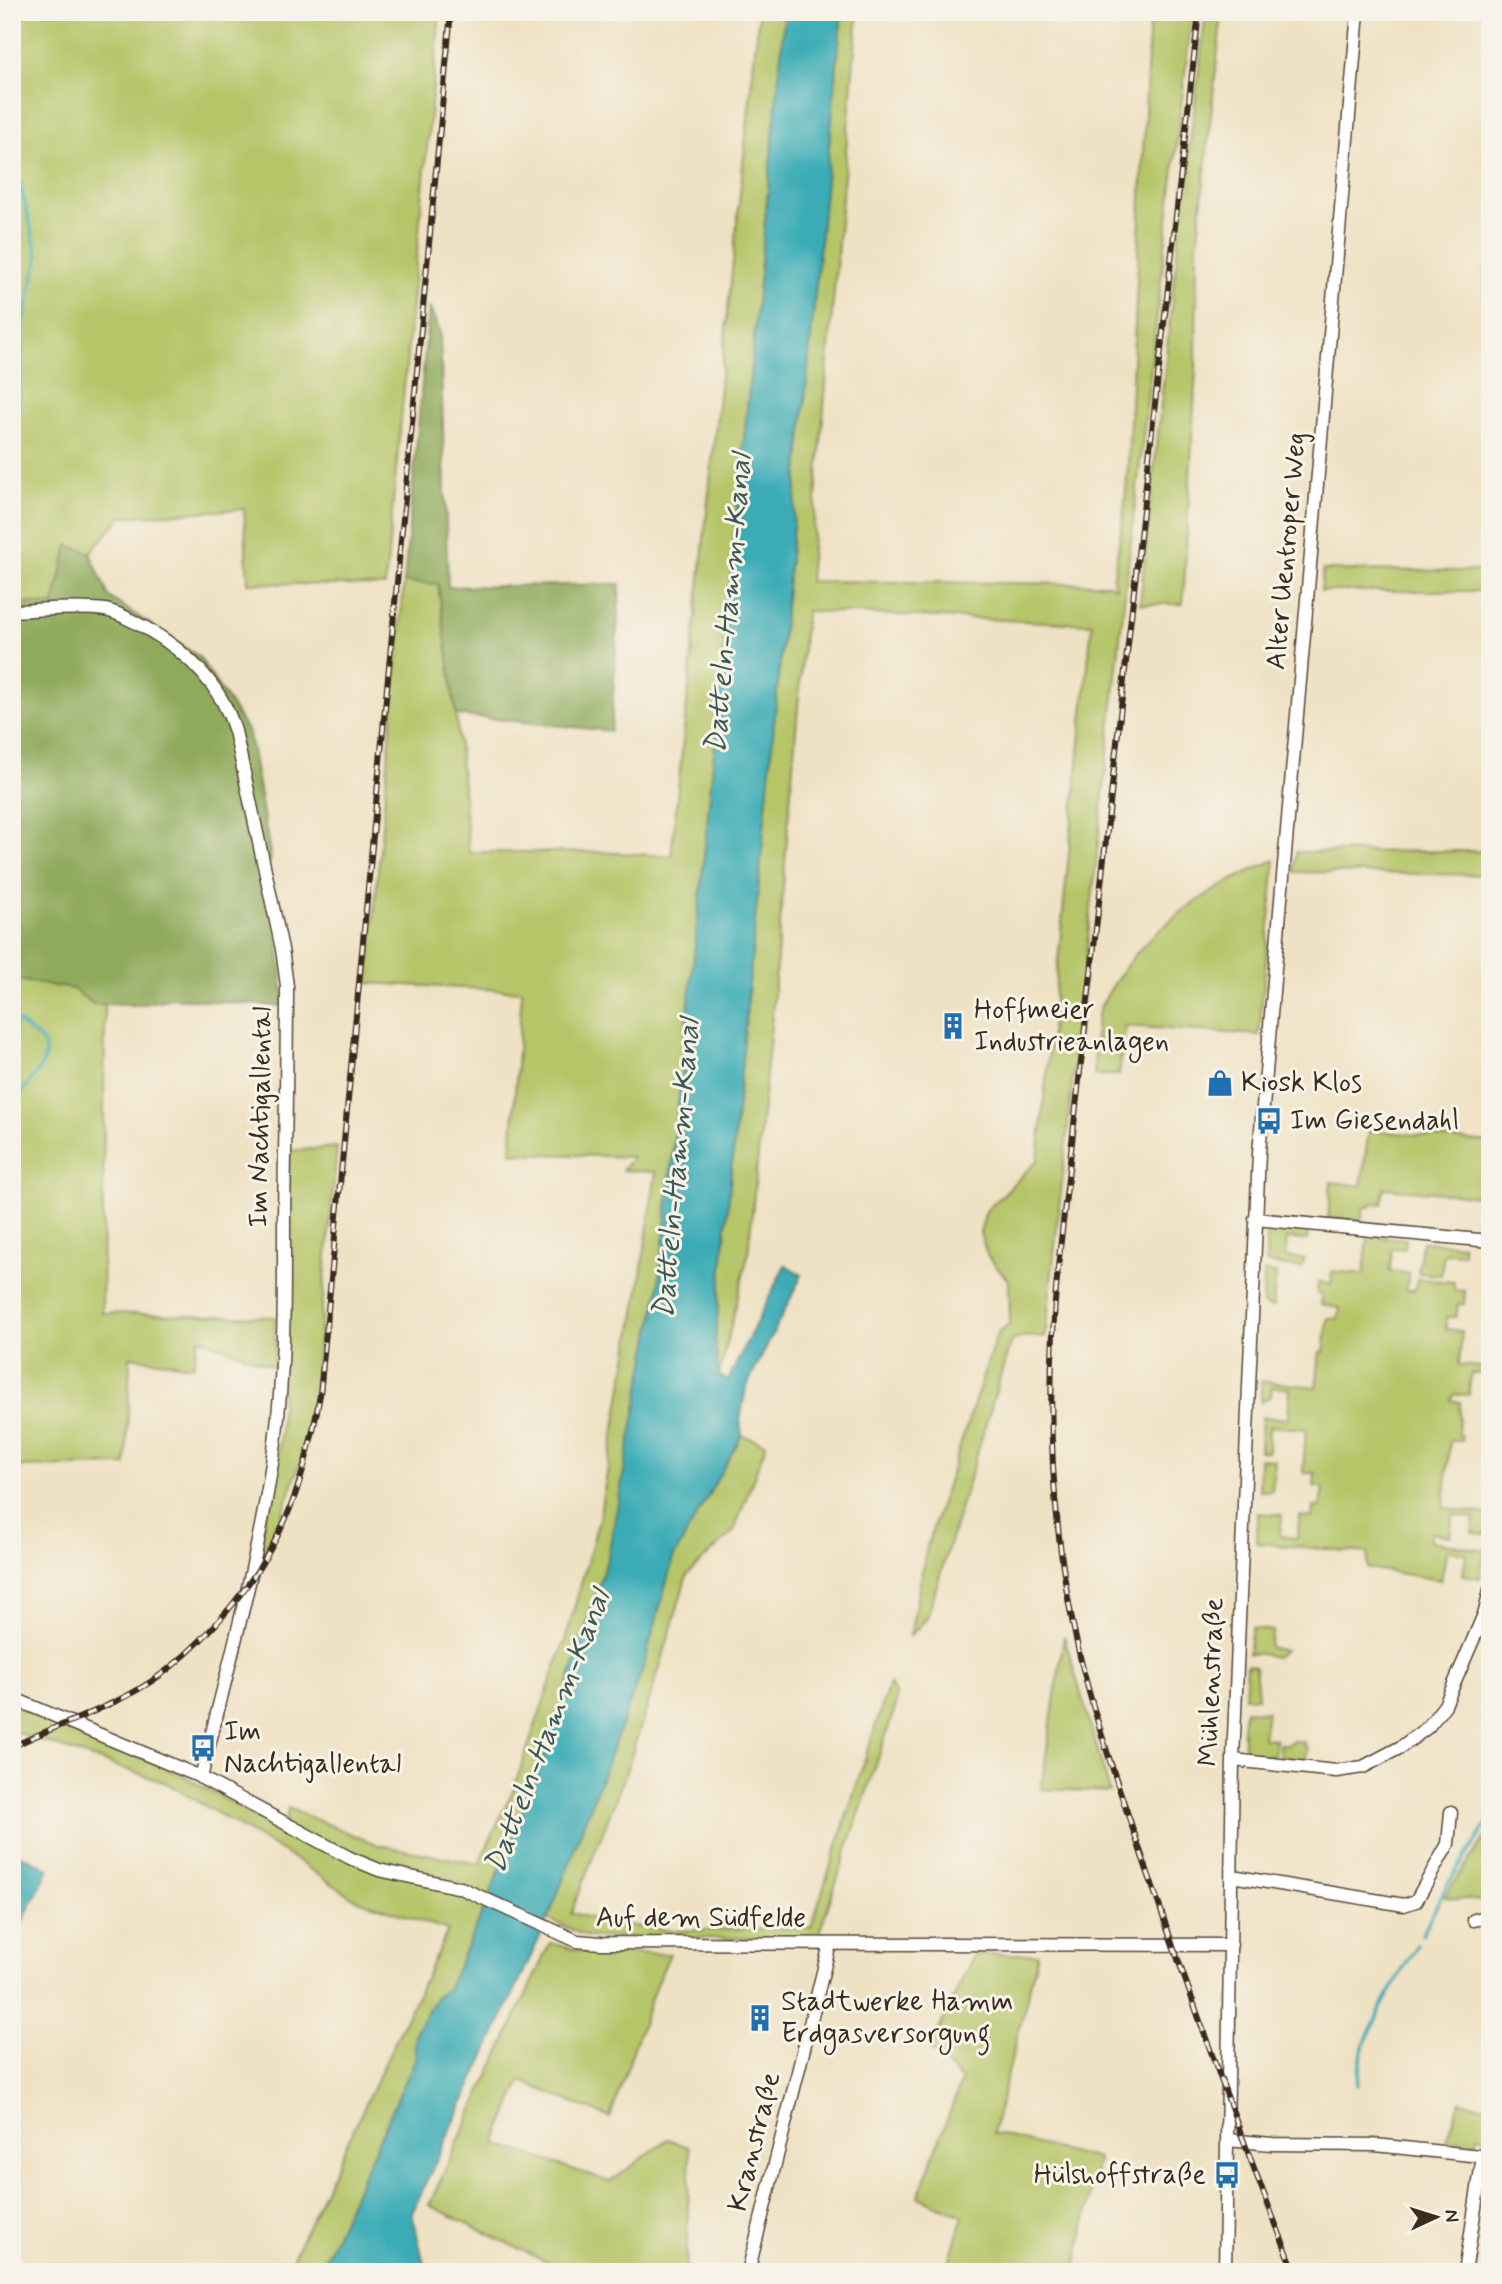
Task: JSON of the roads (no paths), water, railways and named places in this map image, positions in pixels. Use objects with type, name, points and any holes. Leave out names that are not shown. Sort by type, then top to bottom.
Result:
[{"type":"street","name":"Alter Uentroper Weg","points":[[1263,1094],[1358,12]]},
{"type":"street","name":"Im Nachtigallental","points":[[12,611],[105,610],[167,640],[193,662],[209,681],[224,702],[235,731],[282,949],[287,986],[284,1304],[282,1376],[276,1439],[266,1507],[249,1584],[201,1778]]},
{"type":"street","name":"Mühlenstraße","points":[[1225,2272],[1233,1760],[1255,1219],[1263,1094]]},
{"type":"street","points":[[1255,1219],[1490,1241]]},
{"type":"street","points":[[1233,1760],[1336,1771],[1363,1767],[1401,1747],[1428,1727],[1445,1705],[1485,1612],[1490,1590]]},
{"type":"street","name":"Auf dem Südfelde","points":[[12,1698],[201,1778],[350,1858],[379,1870],[461,1888],[577,1941],[1231,1945]]},
{"type":"street","points":[[1232,1876],[1404,1905],[1416,1901],[1448,1844],[1451,1812]]},
{"type":"street","points":[[1474,1920],[1490,1916]]},
{"type":"street","name":"Kranstraße","points":[[748,2272],[830,1944]]},
{"type":"street","points":[[1228,2140],[1272,2144],[1375,2145],[1486,2156],[1465,2272]]},
{"type":"water","name":"Datteln-Hamm-Kanal","points":[[785,12],[842,12],[715,1341],[719,1376],[728,1380],[785,1265],[802,1275],[746,1388],[740,1420],[742,1435],[673,1558],[644,1665],[548,1919],[412,2213],[426,2272],[319,2272],[415,2060],[415,2033],[435,1998],[448,1988],[484,1909],[550,1742],[608,1556],[658,1294],[701,888]]},
{"type":"water","points":[[12,1851],[49,1869],[12,1942]]},
{"type":"waterway","points":[[12,79],[20,12]]},
{"type":"waterway","points":[[12,151],[38,257],[24,322],[12,500]]},
{"type":"waterway","points":[[12,1015],[41,1041],[46,1052],[41,1066],[18,1097],[12,1134]]},
{"type":"waterway","points":[[1422,1935],[1447,1885],[1490,1819]]},
{"type":"waterway","points":[[1357,2085],[1363,2047],[1381,2008],[1417,1945]]},
{"type":"railway","points":[[12,1747],[139,1689],[170,1668],[199,1642],[239,1597],[258,1570],[286,1517],[306,1460],[320,1395],[451,12]]},
{"type":"railway","points":[[1199,12],[1058,1267],[1052,1374],[1054,1481],[1066,1587],[1076,1640],[1117,1784],[1245,2146],[1295,2272]]},
{"type":"place","name":"Hoffmeier Industrieanlagen","points":[[953,1026]]},
{"type":"place","name":"Kiosk Klos","points":[[1220,1083]]},
{"type":"place","name":"Im Giesendahl","points":[[1269,1121]]},
{"type":"place","name":"Im Nachtigallental","points":[[203,1748]]},
{"type":"place","name":"Stadtwerke Hamm Erdgasversorgung","points":[[760,2018]]},
{"type":"place","name":"Hülshoffstraße","points":[[1227,2175]]}]
